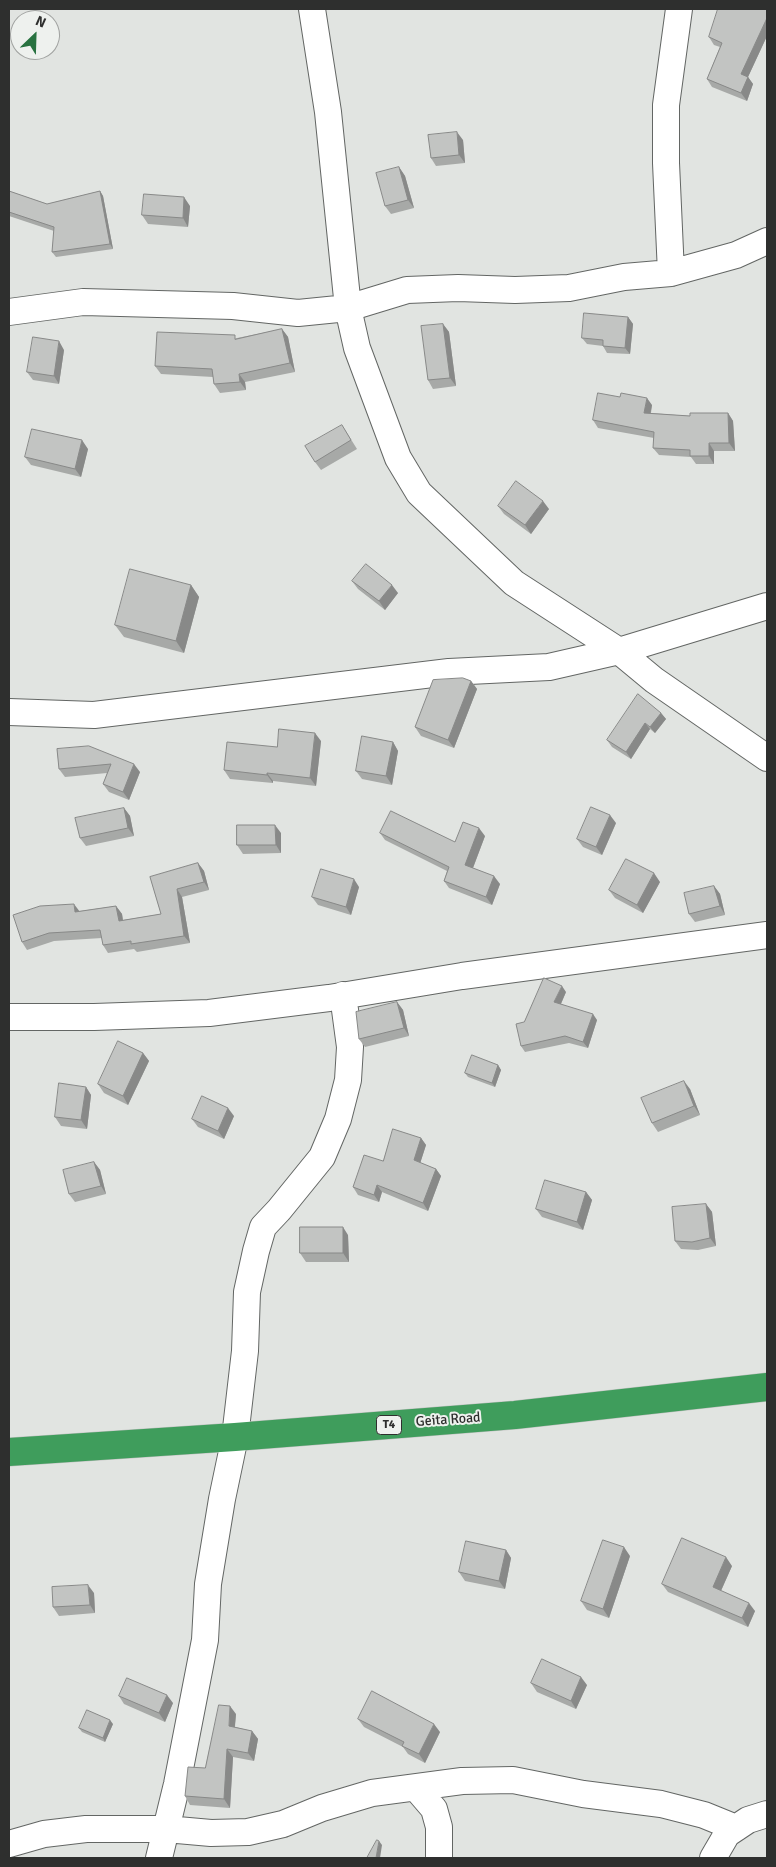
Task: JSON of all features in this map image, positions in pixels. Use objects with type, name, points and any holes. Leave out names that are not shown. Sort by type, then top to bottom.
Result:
[{"type":"highway","name":"Geita Road","points":[[9,1450],[236,1437],[514,1415],[767,1387]]},
{"type":"street","points":[[312,9],[328,112],[348,308],[357,348],[398,458],[420,493],[514,583],[619,651],[654,680],[767,758]]},
{"type":"street","points":[[671,272],[666,163],[666,105],[679,9]]},
{"type":"street","points":[[9,312],[83,302],[232,306],[298,313],[348,308],[407,290],[569,288],[624,277],[671,272],[736,255],[767,242]]},
{"type":"street","points":[[9,712],[94,715],[449,672],[549,667],[619,651],[767,606]]},
{"type":"street","points":[[9,1017],[94,1017],[210,1013],[343,995],[462,976],[767,935]]},
{"type":"street","points":[[159,1858],[179,1774],[203,1649],[208,1584],[222,1500],[236,1437],[245,1351],[247,1292],[263,1227],[322,1156],[338,1119],[348,1080],[350,1047],[343,995]]},
{"type":"street","points":[[9,1844],[44,1834],[86,1829],[166,1828],[211,1833],[248,1832],[284,1824],[322,1808],[372,1793],[462,1781],[513,1780],[583,1794],[661,1804],[704,1815],[736,1828]]},
{"type":"street","points":[[416,1788],[434,1809],[440,1827],[439,1858]]},
{"type":"street","points":[[713,1858],[727,1834],[748,1820],[767,1814]]},
{"type":"building","points":[[718,9],[767,9],[767,18],[741,74],[748,77],[741,93],[707,79],[722,43],[709,37]]},
{"type":"building","points":[[457,132],[459,155],[431,158],[428,135]]},
{"type":"building","points":[[399,167],[408,200],[385,206],[376,173]]},
{"type":"building","points":[[9,191],[47,204],[100,191],[110,244],[52,252],[54,227],[9,212]]},
{"type":"building","points":[[144,194],[184,197],[183,218],[142,215]]},
{"type":"building","points":[[584,313],[628,317],[625,348],[603,346],[603,340],[582,338]]},
{"type":"building","points":[[443,324],[450,378],[428,380],[421,326]]},
{"type":"building","points":[[282,329],[290,363],[239,374],[240,382],[214,384],[212,369],[155,366],[157,332],[235,335],[235,339]]},
{"type":"building","points":[[33,337],[59,341],[54,376],[27,372]]},
{"type":"building","points":[[598,393],[620,397],[621,393],[647,398],[644,413],[690,416],[690,413],[728,413],[729,443],[709,443],[709,456],[690,456],[690,450],[653,448],[654,432],[593,420]]},
{"type":"building","points":[[342,425],[351,440],[315,462],[305,446]]},
{"type":"building","points":[[32,429],[82,440],[75,469],[25,457]]},
{"type":"building","points":[[516,481],[543,501],[525,525],[498,506]]},
{"type":"building","points":[[366,564],[392,585],[379,601],[352,581]]},
{"type":"building","points":[[130,569],[191,585],[176,641],[115,625]]},
{"type":"building","points":[[463,678],[471,681],[448,740],[415,727],[433,680]]},
{"type":"building","points":[[638,694],[661,713],[650,727],[645,723],[626,752],[607,740]]},
{"type":"building","points":[[279,729],[315,733],[310,778],[224,770],[227,742],[277,747]]},
{"type":"building","points":[[362,736],[393,742],[386,776],[356,771]]},
{"type":"building","points":[[89,746],[134,764],[123,792],[103,784],[111,764],[59,769],[57,749]]},
{"type":"building","points":[[591,807],[610,815],[596,847],[577,839]]},
{"type":"building","points":[[124,808],[128,828],[80,838],[75,818]]},
{"type":"building","points":[[391,811],[455,842],[463,822],[479,828],[465,865],[494,876],[486,897],[444,881],[449,867],[380,833]]},
{"type":"building","points":[[237,825],[275,825],[276,845],[237,845]]},
{"type":"building","points":[[626,859],[654,873],[637,905],[609,890]]},
{"type":"building","points":[[198,863],[204,882],[177,889],[184,936],[131,944],[131,941],[103,945],[100,930],[49,933],[22,942],[13,915],[40,906],[74,904],[75,912],[116,906],[119,921],[161,914],[150,877]]},
{"type":"building","points":[[321,869],[354,879],[346,907],[312,897]]},
{"type":"building","points":[[714,886],[720,906],[689,914],[684,893]]},
{"type":"building","points":[[544,978],[562,986],[554,1002],[593,1014],[583,1042],[565,1036],[521,1046],[516,1024],[524,1022]]},
{"type":"building","points":[[397,1002],[404,1028],[359,1039],[356,1012]]},
{"type":"building","points":[[118,1041],[143,1053],[123,1096],[98,1084]]},
{"type":"building","points":[[472,1055],[498,1065],[492,1083],[465,1073]]},
{"type":"building","points":[[684,1081],[694,1106],[652,1123],[641,1098]]},
{"type":"building","points":[[59,1083],[86,1087],[81,1120],[55,1117]]},
{"type":"building","points":[[202,1096],[228,1108],[218,1131],[192,1119]]},
{"type":"building","points":[[393,1129],[421,1138],[414,1160],[436,1169],[423,1203],[377,1185],[374,1195],[353,1187],[364,1155],[383,1161]]},
{"type":"building","points":[[94,1162],[101,1186],[69,1194],[63,1170]]},
{"type":"building","points":[[545,1180],[586,1192],[577,1222],[536,1209]]},
{"type":"building","points":[[706,1204],[710,1238],[692,1242],[675,1241],[672,1207]]},
{"type":"building","points":[[300,1227],[343,1227],[343,1253],[300,1253]]},
{"type":"building","points":[[682,1538],[726,1557],[713,1587],[749,1603],[742,1618],[662,1584]]},
{"type":"building","points":[[603,1540],[624,1547],[603,1609],[581,1601]]},
{"type":"building","points":[[466,1541],[506,1550],[499,1581],[459,1572]]},
{"type":"building","points":[[88,1585],[90,1605],[53,1607],[52,1587]]},
{"type":"building","points":[[542,1659],[581,1677],[571,1701],[531,1683]]},
{"type":"building","points":[[127,1678],[167,1695],[159,1713],[119,1696]]},
{"type":"building","points":[[372,1691],[434,1724],[419,1754],[402,1746],[404,1742],[358,1719]]},
{"type":"building","points":[[219,1705],[230,1706],[229,1726],[252,1731],[248,1753],[227,1749],[224,1799],[185,1796],[188,1767],[205,1768]]},
{"type":"building","points":[[87,1710],[110,1720],[103,1738],[79,1728]]},
{"type":"building","points":[[377,1840],[379,1841],[376,1858],[367,1858]]}]
